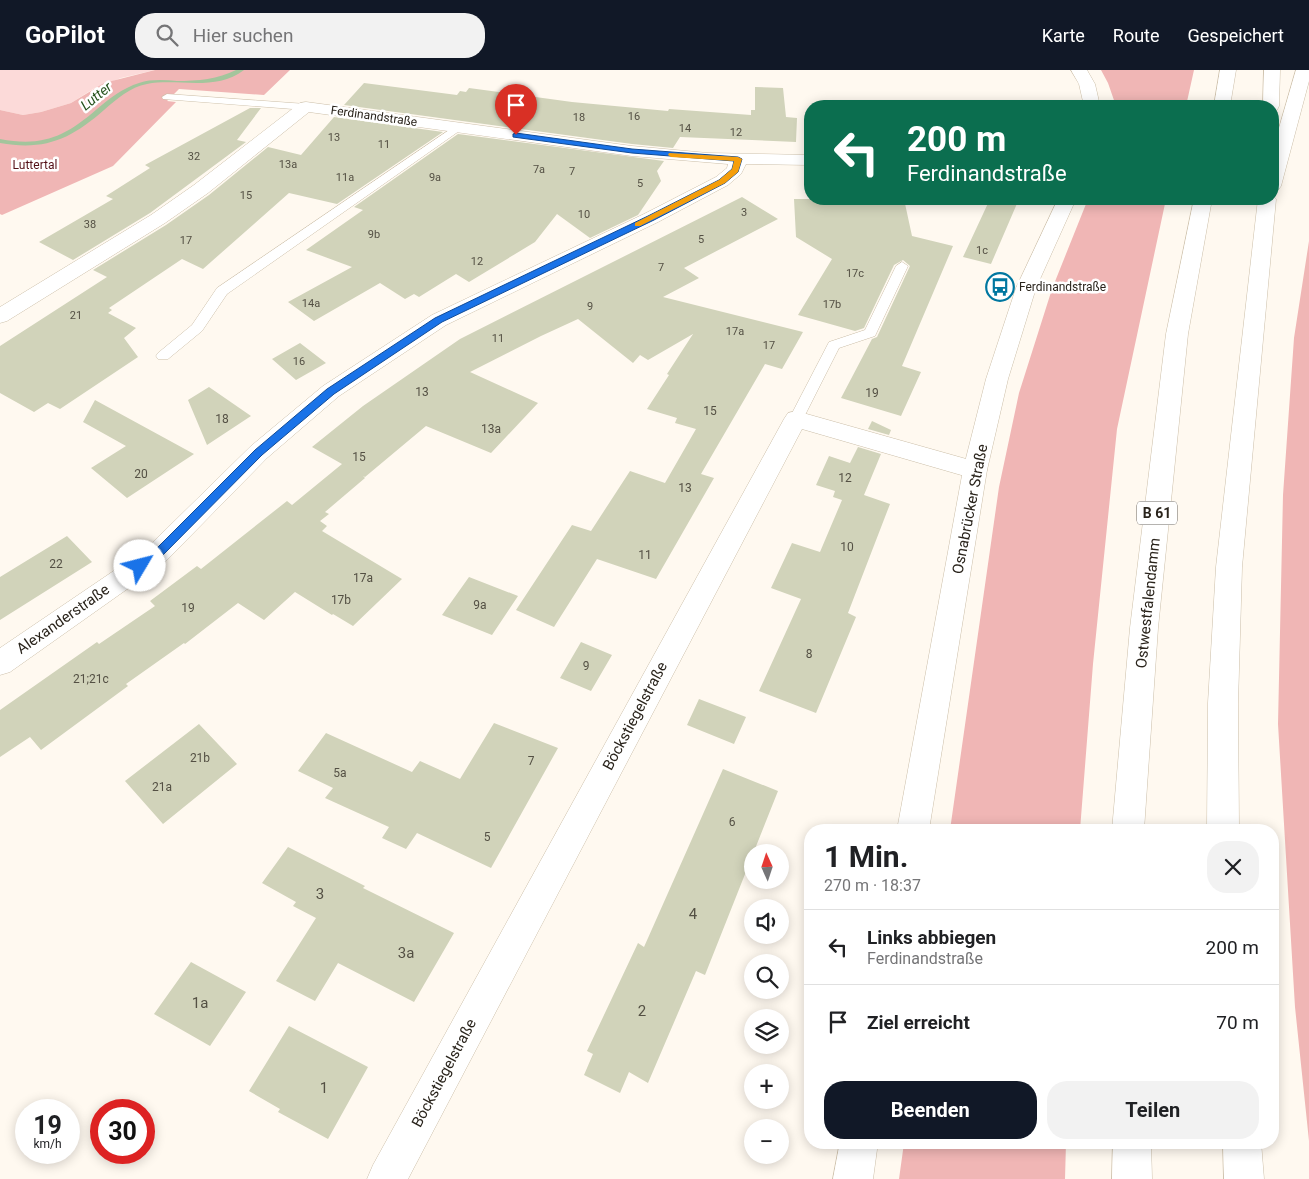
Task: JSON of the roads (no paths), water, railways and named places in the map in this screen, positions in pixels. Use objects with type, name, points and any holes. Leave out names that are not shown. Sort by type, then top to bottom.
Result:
[{"type":"main road","points":[[1079,70],[1087,84],[1091,100]]},
{"type":"main road","points":[[1223,100],[1228,70]]},
{"type":"main road","points":[[1271,100],[1272,70]]},
{"type":"main road","points":[[1279,161],[1304,70]]},
{"type":"main road","points":[[1209,87],[1210,100]]},
{"type":"main road","points":[[0,316],[158,219],[201,189],[306,107]]},
{"type":"main road","name":"Ferdinandstraße","points":[[306,107],[632,151],[738,159],[804,160]]},
{"type":"main road","name":"Alexanderstraße","points":[[0,663],[156,556],[258,452],[330,391],[438,320],[722,182],[736,170],[738,159]]},
{"type":"main road","name":"Osnabrücker Straße","points":[[914,824],[975,470],[997,380],[1026,288],[1064,205]]},
{"type":"main road","name":"Ostwestfalendamm","points":[[1128,824],[1144,628],[1177,334],[1202,205]]},
{"type":"main road","points":[[1223,824],[1223,702],[1229,567],[1268,205]]},
{"type":"main road","points":[[796,418],[975,470]]},
{"type":"main road","name":"Böckstiegelstraße","points":[[387,1179],[796,418]]},
{"type":"main road","points":[[853,1179],[858,1149]]},
{"type":"main road","points":[[1132,1149],[1132,1179]]},
{"type":"main road","points":[[1242,1149],[1244,1179]]},
{"type":"lane","points":[[167,97],[306,107]]},
{"type":"lane","points":[[164,356],[197,328],[222,291],[458,127]]},
{"type":"lane","points":[[796,418],[834,345],[870,333],[902,266]]},
{"type":"waterway","name":"Lutter","points":[[0,141],[28,145],[52,141],[75,130],[123,92],[144,83],[215,80],[241,70]]},
{"type":"place","name":"Ferdinandstraße","points":[[1000,287]]},
{"type":"park label","name":"Luttertal","points":[[35,165]]}]
